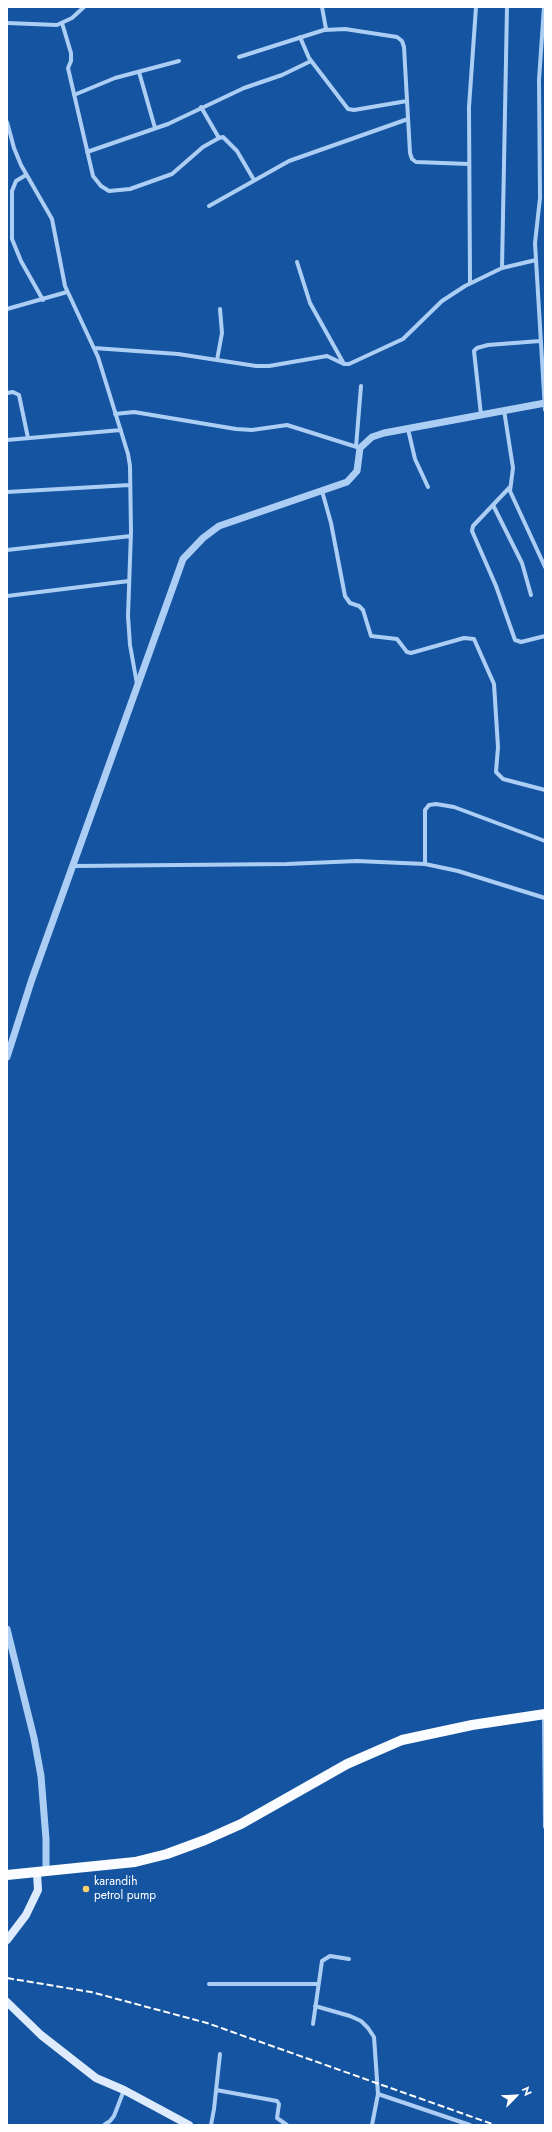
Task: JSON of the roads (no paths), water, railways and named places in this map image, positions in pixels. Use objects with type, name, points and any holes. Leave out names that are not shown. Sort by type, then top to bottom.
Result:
[{"type":"main road","points":[[7,1875],[135,1862],[167,1854],[205,1840],[241,1824],[347,1764],[402,1740],[448,1729],[544,1714]]},
{"type":"main road","points":[[7,1940],[26,1915],[38,1890],[42,1872]]},
{"type":"main road","points":[[7,2002],[41,2035],[96,2078],[124,2090],[189,2125]]},
{"type":"street","points":[[7,23],[49,26],[62,24],[72,18],[84,7]]},
{"type":"street","points":[[322,7],[326,29]]},
{"type":"street","points":[[470,283],[469,107],[476,7]]},
{"type":"street","points":[[502,268],[507,7]]},
{"type":"street","points":[[544,7],[539,80],[540,198],[535,243],[545,410]]},
{"type":"street","points":[[62,24],[71,53],[71,61],[68,68],[87,152],[96,182],[109,191],[118,191],[130,189],[172,174],[203,147],[223,136],[236,151],[254,180]]},
{"type":"street","points":[[239,57],[326,29],[345,29],[388,34],[397,37],[402,41],[404,47],[410,153],[412,159],[416,162],[469,164]]},
{"type":"street","points":[[300,37],[311,61],[348,108],[354,110],[407,101]]},
{"type":"street","points":[[74,95],[115,78],[179,61]]},
{"type":"street","points":[[87,152],[155,128],[311,61]]},
{"type":"street","points":[[139,72],[155,128]]},
{"type":"street","points":[[540,96],[545,95]]},
{"type":"street","points":[[201,108],[219,138]]},
{"type":"street","points":[[209,206],[289,161],[408,119]]},
{"type":"street","points":[[7,122],[14,148],[26,175],[52,219],[61,272],[67,292],[94,348],[128,454],[131,536],[129,581],[130,645],[138,686]]},
{"type":"street","points":[[26,175],[16,181],[12,191],[12,239],[21,261],[43,300]]},
{"type":"street","points":[[540,198],[545,198]]},
{"type":"street","points":[[94,348],[178,354],[269,366],[327,356],[344,364],[358,362],[403,339],[442,301],[470,283],[502,268],[536,260]]},
{"type":"street","points":[[297,262],[310,303],[344,364]]},
{"type":"street","points":[[7,309],[67,292]]},
{"type":"street","points":[[217,360],[222,333],[220,309]]},
{"type":"street","points":[[481,415],[474,352],[477,348],[540,341]]},
{"type":"street","points":[[7,1057],[10,1036],[138,686],[182,559],[203,538],[220,526],[347,482],[353,477],[357,471],[361,386]]},
{"type":"street","points":[[7,393],[13,392],[19,396],[28,438]]},
{"type":"street","points":[[358,448],[372,437],[544,403]]},
{"type":"street","points":[[504,410],[513,468],[510,487],[514,501],[545,567]]},
{"type":"street","points":[[115,414],[134,412],[236,429],[252,430],[287,425],[358,448]]},
{"type":"street","points":[[408,429],[415,459],[428,487]]},
{"type":"street","points":[[7,440],[121,430]]},
{"type":"street","points":[[7,492],[130,485]]},
{"type":"street","points":[[510,487],[473,526],[473,536],[496,586],[515,640],[521,642],[545,636]]},
{"type":"street","points":[[322,491],[331,523],[345,596],[350,604],[358,606],[363,610],[371,636],[397,639],[407,652],[411,653],[464,638],[474,639],[494,684],[498,747],[496,772],[503,779],[545,790]]},
{"type":"street","points":[[493,505],[522,563],[531,596]]},
{"type":"street","points":[[7,550],[131,536]]},
{"type":"street","points":[[7,596],[129,581]]},
{"type":"street","points":[[425,864],[425,810],[430,805],[436,804],[454,807],[545,841]]},
{"type":"street","points":[[73,866],[287,864],[357,861],[425,864],[458,871],[545,898]]},
{"type":"street","points":[[7,1629],[34,1738],[41,1776],[46,1839],[42,1872]]},
{"type":"street","points":[[544,1714],[545,1827]]},
{"type":"street","points":[[313,2024],[320,1966],[325,1957],[330,1956],[349,1959]]},
{"type":"street","points":[[209,1984],[318,1984]]},
{"type":"street","points":[[315,2006],[350,2016],[368,2028],[374,2037],[378,2094],[372,2125]]},
{"type":"street","points":[[211,2125],[220,2054]]},
{"type":"street","points":[[104,2125],[114,2116],[124,2090]]},
{"type":"street","points":[[216,2090],[277,2101],[279,2104],[277,2118],[287,2125]]},
{"type":"street","points":[[378,2094],[470,2125]]},
{"type":"railway","points":[[7,1978],[91,1992],[207,2023],[495,2125]]},
{"type":"place","name":"karandih petrol pump","points":[[86,1889]]}]
